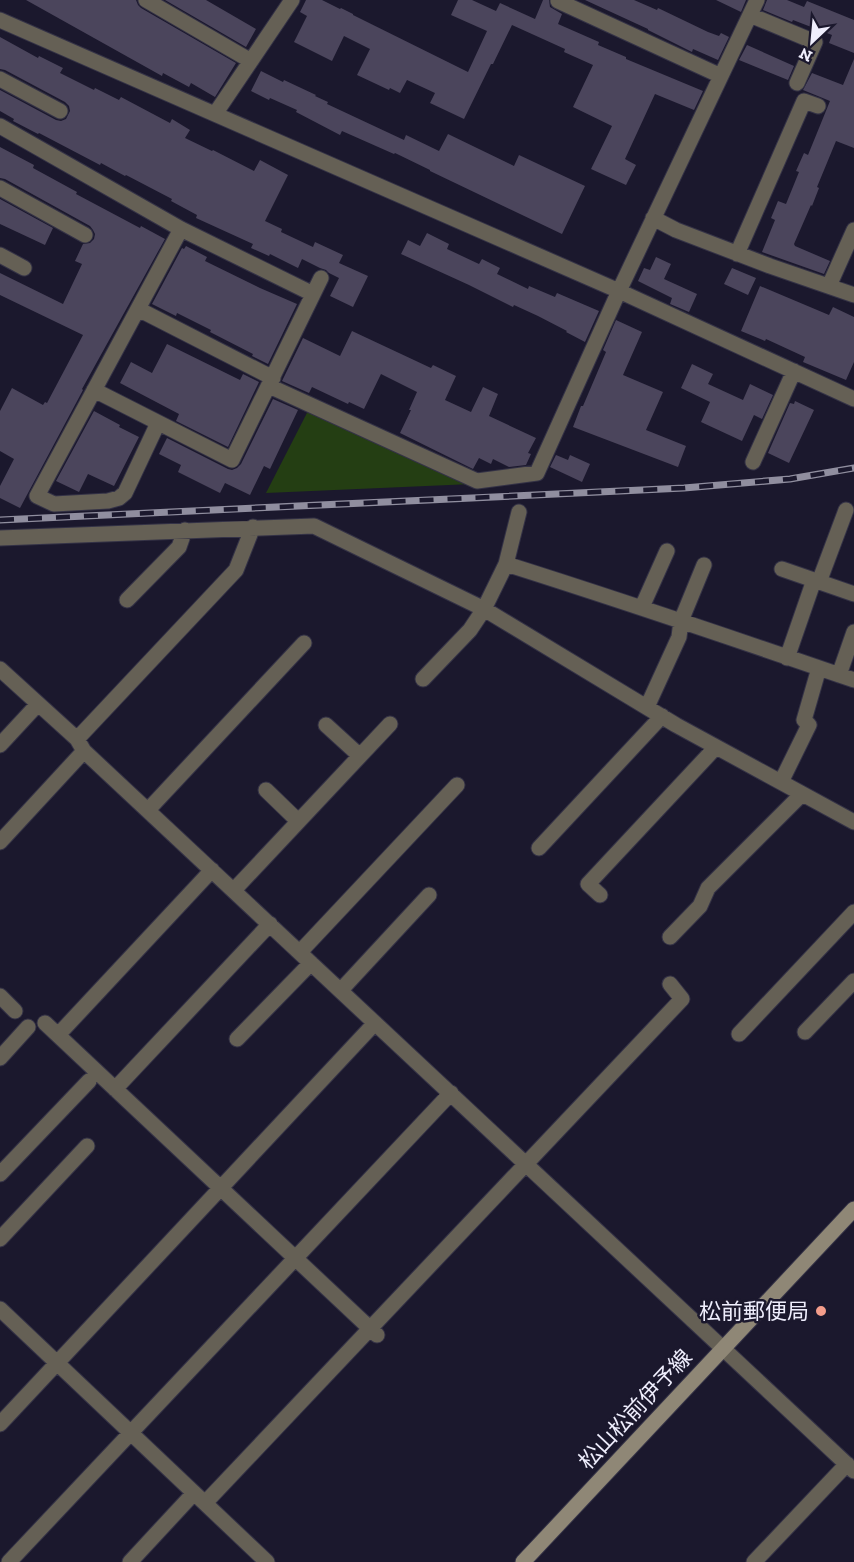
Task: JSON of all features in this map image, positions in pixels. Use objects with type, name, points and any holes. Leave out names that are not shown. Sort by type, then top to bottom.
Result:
[{"type":"main road","name":"松山松前伊予線","points":[[523,1562],[854,1209]]},
{"type":"street","points":[[146,0],[251,61]]},
{"type":"street","points":[[215,114],[292,0]]},
{"type":"street","points":[[138,309],[271,382],[477,481],[537,473],[619,291],[757,0]]},
{"type":"street","points":[[558,1],[721,76]]},
{"type":"street","points":[[750,15],[815,42],[797,83]]},
{"type":"street","points":[[0,20],[619,291],[854,399]]},
{"type":"street","points":[[0,79],[60,111]]},
{"type":"street","points":[[737,254],[804,101],[818,106]]},
{"type":"street","points":[[0,126],[181,229],[313,294]]},
{"type":"street","points":[[0,188],[84,235]]},
{"type":"street","points":[[653,218],[676,230],[737,254],[854,295]]},
{"type":"street","points":[[158,423],[125,493],[119,498],[108,501],[54,504],[37,496],[181,229]]},
{"type":"street","points":[[829,286],[854,230]]},
{"type":"street","points":[[0,255],[24,268]]},
{"type":"street","points":[[94,390],[232,460],[321,278]]},
{"type":"street","points":[[753,462],[794,371]]},
{"type":"street","points":[[787,658],[846,510]]},
{"type":"street","points":[[423,679],[470,630],[484,609],[506,564],[519,512]]},
{"type":"street","points":[[0,538],[314,526],[484,609],[662,716],[854,822]]},
{"type":"street","points":[[0,842],[80,745],[236,570],[254,527]]},
{"type":"street","points":[[127,600],[179,547],[185,530]]},
{"type":"street","points":[[642,608],[667,551]]},
{"type":"street","points":[[506,564],[847,678],[854,632]]},
{"type":"street","points":[[647,707],[679,638],[681,621],[704,565]]},
{"type":"street","points":[[782,569],[854,594]]},
{"type":"street","points":[[148,810],[304,643]]},
{"type":"street","points":[[781,782],[809,725],[804,720],[819,668]]},
{"type":"street","points":[[0,669],[850,1468],[754,1562]]},
{"type":"street","points":[[0,745],[38,704]]},
{"type":"street","points":[[539,848],[662,716]]},
{"type":"street","points":[[234,890],[390,724]]},
{"type":"street","points":[[326,725],[360,756]]},
{"type":"street","points":[[600,895],[588,884],[716,747]]},
{"type":"street","points":[[237,1039],[457,785]]},
{"type":"street","points":[[266,790],[298,821]]},
{"type":"street","points":[[670,937],[700,906],[708,888],[802,794]]},
{"type":"street","points":[[58,1035],[212,870]]},
{"type":"street","points":[[341,990],[429,895]]},
{"type":"street","points":[[739,1034],[854,912]]},
{"type":"street","points":[[115,1089],[270,924]]},
{"type":"street","points":[[805,1032],[854,981]]},
{"type":"street","points":[[205,1503],[373,1332],[526,1164],[682,999],[670,984]]},
{"type":"street","points":[[0,997],[15,1011]]},
{"type":"street","points":[[45,1023],[373,1332]]},
{"type":"street","points":[[0,1424],[375,1023]]},
{"type":"street","points":[[0,1058],[28,1028]]},
{"type":"street","points":[[0,1174],[89,1081]]},
{"type":"street","points":[[9,1562],[451,1093]]},
{"type":"street","points":[[0,1239],[87,1146]]},
{"type":"street","points":[[0,1309],[267,1562]]},
{"type":"street","points":[[130,1562],[194,1493]]},
{"type":"green space","points":[[309,409],[472,484],[266,493]]},
{"type":"building","points":[[26,0],[136,0],[141,8],[236,63],[215,97],[191,83],[189,87],[163,73],[162,76]]},
{"type":"building","points":[[165,0],[206,0],[256,29],[246,47]]},
{"type":"building","points":[[306,0],[322,0],[341,8],[468,72],[487,31],[451,15],[458,0],[472,0],[496,11],[500,3],[535,19],[543,0],[549,0],[550,7],[562,14],[558,24],[599,42],[598,45],[626,59],[703,91],[694,110],[655,94],[625,159],[636,165],[626,185],[591,169],[612,126],[573,107],[593,65],[564,52],[565,49],[512,25],[464,119],[430,103],[435,93],[407,80],[400,93],[357,75],[370,49],[344,36],[332,61],[294,42],[307,16],[300,12]]},
{"type":"building","points":[[585,0],[634,0],[657,10],[658,8],[708,32],[719,36],[721,33],[729,37],[718,60],[693,49],[692,52]]},
{"type":"building","points":[[716,0],[746,0],[741,12]]},
{"type":"building","points":[[767,0],[787,0],[804,7],[807,1],[854,20],[854,53],[829,43],[832,35],[763,10]]},
{"type":"building","points":[[0,37],[38,58],[39,56],[63,68],[60,73],[94,90],[95,88],[119,100],[121,97],[170,123],[172,119],[190,130],[185,138],[212,151],[254,171],[260,160],[288,175],[265,221],[282,229],[281,232],[313,247],[315,242],[343,255],[339,263],[368,276],[353,307],[330,296],[339,278],[326,270],[302,259],[298,268],[270,254],[269,256],[251,248],[253,244],[196,218],[197,215],[171,201],[172,199],[13,121],[14,119],[0,111],[0,90],[56,120],[66,119],[70,111],[65,102],[0,69]]},
{"type":"building","points":[[747,45],[794,66],[788,80],[739,60]]},
{"type":"building","points":[[854,59],[854,148],[836,141],[817,187],[819,188],[812,206],[794,244],[830,261],[824,274],[762,252],[775,220],[771,218],[778,201],[786,204],[799,172],[796,171],[804,153],[808,155],[830,101],[803,90],[812,73],[843,85]]},
{"type":"building","points":[[261,71],[316,95],[328,102],[327,104],[404,140],[406,135],[439,151],[448,134],[514,166],[519,155],[585,186],[562,234],[395,153],[342,131],[340,135],[296,112],[297,110],[251,91]]},
{"type":"building","points":[[0,147],[34,165],[33,168],[77,192],[76,194],[165,239],[82,389],[20,508],[0,498],[0,486],[14,459],[0,451],[0,411],[12,388],[43,405],[47,403],[83,335],[0,295],[0,273],[63,304],[82,264],[75,261],[83,244],[90,243],[95,234],[90,226],[0,178]]},
{"type":"building","points":[[0,199],[53,228],[45,245],[0,224]]},
{"type":"building","points":[[427,233],[449,244],[447,249],[479,264],[482,259],[500,268],[497,274],[528,289],[529,286],[555,297],[557,293],[599,311],[585,342],[538,316],[514,305],[513,307],[401,254],[408,240],[420,246]]},
{"type":"building","points":[[186,246],[207,257],[205,261],[297,304],[268,364],[210,332],[211,330],[177,313],[176,316],[152,304],[182,248]]},
{"type":"building","points":[[656,257],[671,264],[664,279],[697,294],[689,312],[670,304],[672,298],[638,281],[644,268],[650,270]]},
{"type":"building","points":[[732,268],[756,278],[748,295],[724,284]]},
{"type":"building","points":[[760,286],[829,315],[833,307],[854,317],[854,362],[846,380],[803,362],[805,357],[766,339],[765,341],[741,331]]},
{"type":"building","points":[[616,320],[642,332],[623,375],[663,392],[646,430],[686,446],[678,467],[573,427],[606,352],[603,350]]},
{"type":"building","points":[[352,331],[431,368],[433,365],[456,376],[445,400],[471,412],[483,387],[498,394],[489,416],[536,438],[528,453],[531,454],[526,465],[509,467],[493,459],[491,464],[479,458],[473,469],[400,433],[417,392],[381,374],[364,409],[312,387],[309,393],[282,381],[303,338],[340,356]]},
{"type":"building","points":[[167,344],[240,380],[243,374],[259,382],[228,447],[176,421],[179,414],[120,383],[131,362],[152,373]]},
{"type":"building","points":[[692,364],[713,374],[708,384],[743,400],[750,384],[773,395],[762,419],[754,415],[742,441],[701,422],[710,402],[681,388]]},
{"type":"building","points":[[273,399],[298,410],[270,469],[264,466],[250,495],[225,483],[220,493],[178,472],[181,465],[159,454],[167,438],[228,469],[237,468]]},
{"type":"building","points":[[795,401],[814,410],[789,463],[768,453],[790,403],[794,404]]},
{"type":"building","points":[[94,411],[139,437],[114,486],[88,474],[79,492],[56,481]]},
{"type":"building","points":[[556,455],[568,460],[570,455],[590,464],[582,482],[550,467]]},
{"type":"railway","points":[[0,520],[684,488],[790,479],[854,468]]},
{"type":"place","name":"松前郵便局","points":[[821,1311]]}]
